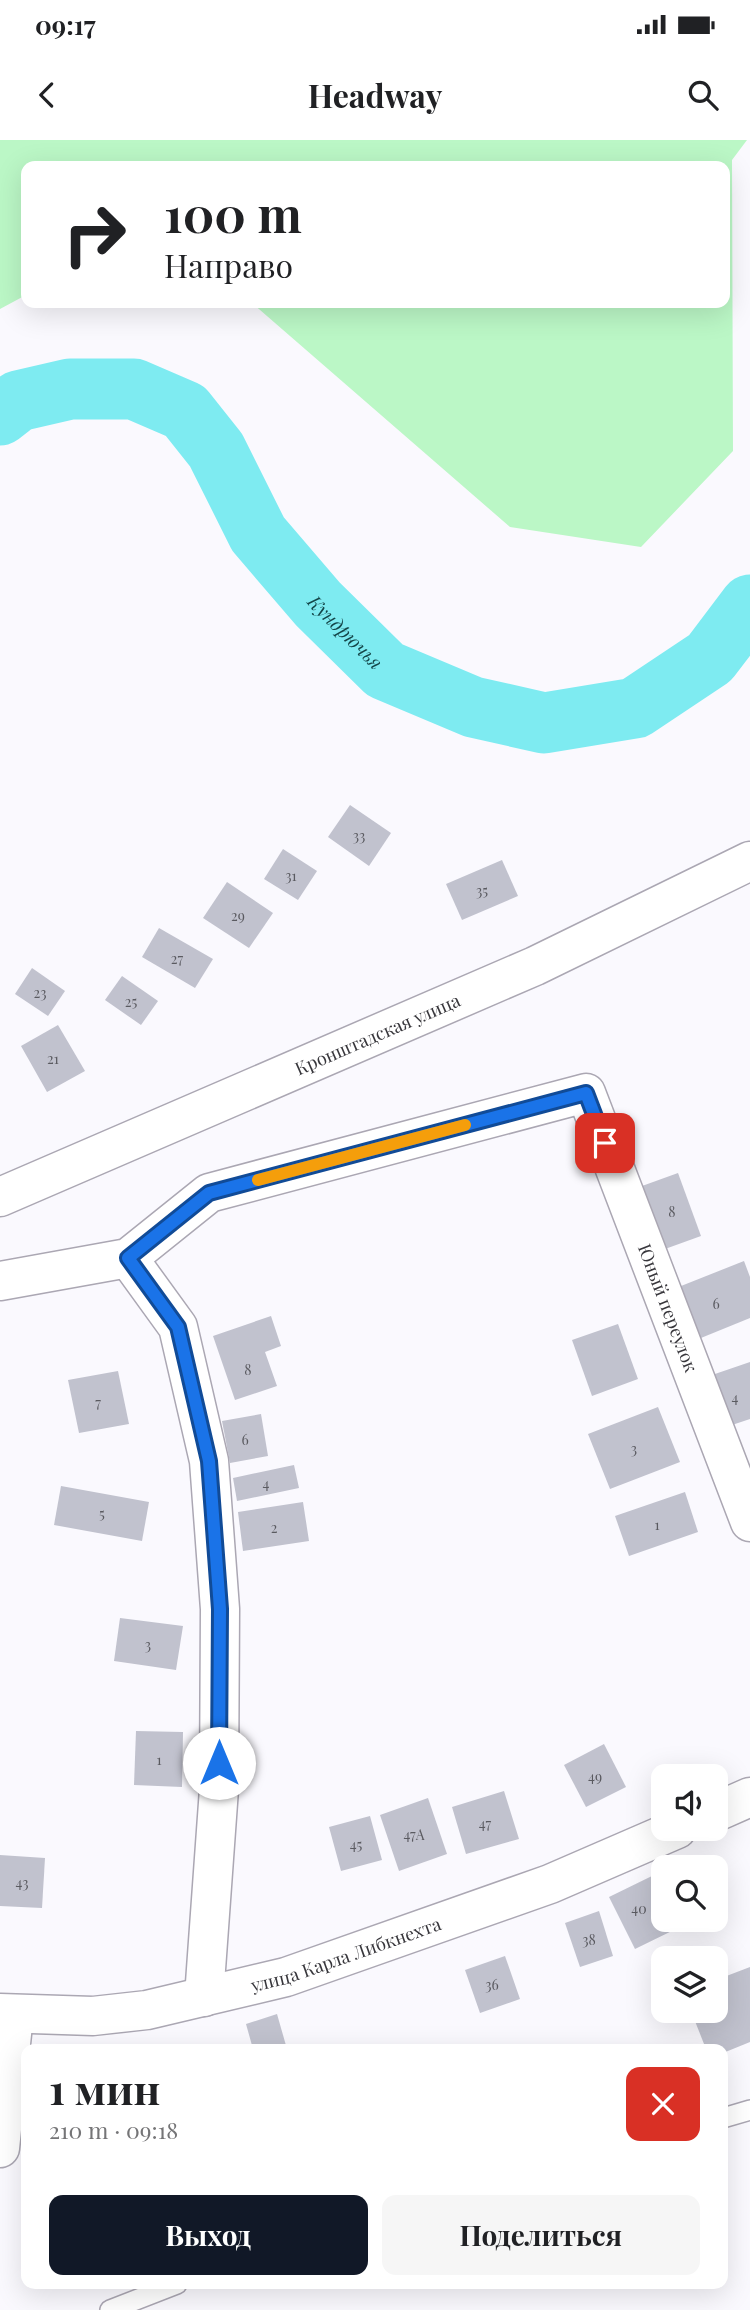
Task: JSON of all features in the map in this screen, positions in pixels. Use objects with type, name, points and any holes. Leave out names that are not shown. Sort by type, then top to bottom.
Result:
[{"type":"street","name":"Кронштадская улица","points":[[0,1196],[535,966],[750,861]]},
{"type":"street","name":"Юный переулок","points":[[128,1258],[209,1193],[586,1093],[750,1522]]},
{"type":"street","points":[[0,1280],[128,1258],[178,1327],[209,1461],[220,1609],[219,1789],[204,1997]]},
{"type":"street","points":[[728,1807],[750,1797]]},
{"type":"street","name":"улица Карла Либкнехта","points":[[7,2014],[107,2015],[147,2010],[286,1977],[538,1889],[651,1840]]},
{"type":"street","points":[[0,2148],[7,2014]]},
{"type":"lane","points":[[728,2117],[750,2110]]},
{"type":"lane","points":[[110,2310],[164,2289]]},
{"type":"green space","points":[[0,140],[747,140],[732,160],[733,451],[641,547],[510,527],[258,308],[730,308],[730,161],[21,161],[21,298],[0,309]]},
{"type":"building","points":[[350,805],[391,833],[369,866],[328,837]]},
{"type":"building","points":[[283,849],[317,871],[298,900],[264,879]]},
{"type":"building","points":[[502,860],[518,896],[462,920],[446,884]]},
{"type":"building","points":[[227,882],[273,913],[249,948],[203,918]]},
{"type":"building","points":[[159,928],[213,959],[195,988],[142,957]]},
{"type":"building","points":[[32,968],[65,991],[48,1016],[15,994]]},
{"type":"building","points":[[122,976],[158,1001],[141,1025],[105,1000]]},
{"type":"building","points":[[58,1025],[85,1071],[47,1092],[21,1046]]},
{"type":"building","points":[[678,1173],[701,1236],[665,1249],[642,1186]]},
{"type":"building","points":[[744,1261],[750,1277],[750,1318],[696,1340],[676,1288]]},
{"type":"building","points":[[271,1316],[281,1346],[265,1352],[277,1386],[235,1400],[213,1336]]},
{"type":"building","points":[[618,1324],[638,1379],[592,1396],[572,1340]]},
{"type":"building","points":[[750,1362],[750,1419],[729,1426],[712,1375]]},
{"type":"building","points":[[118,1371],[129,1424],[79,1433],[68,1380]]},
{"type":"building","points":[[658,1407],[680,1462],[610,1489],[588,1434]]},
{"type":"building","points":[[261,1414],[268,1456],[230,1463],[222,1421]]},
{"type":"building","points":[[294,1465],[299,1488],[237,1501],[233,1478]]},
{"type":"building","points":[[61,1486],[149,1502],[142,1541],[54,1525]]},
{"type":"building","points":[[685,1492],[698,1532],[629,1556],[615,1516]]},
{"type":"building","points":[[303,1502],[309,1541],[243,1551],[238,1512]]},
{"type":"building","points":[[120,1618],[183,1626],[176,1670],[114,1661]]},
{"type":"building","points":[[136,1731],[183,1732],[182,1787],[134,1785]]},
{"type":"building","points":[[604,1744],[626,1787],[586,1807],[564,1765]]},
{"type":"building","points":[[504,1791],[519,1839],[466,1854],[452,1807]]},
{"type":"building","points":[[428,1798],[447,1854],[399,1871],[380,1815]]},
{"type":"building","points":[[370,1816],[382,1860],[341,1871],[329,1827]]},
{"type":"building","points":[[0,1855],[45,1858],[42,1908],[0,1906]]},
{"type":"building","points":[[651,1876],[651,1932],[670,1932],[635,1949],[609,1897]]},
{"type":"building","points":[[599,1911],[613,1956],[580,1967],[565,1923]]},
{"type":"building","points":[[505,1956],[520,1999],[480,2013],[465,1970]]},
{"type":"building","points":[[750,1967],[750,2042],[728,2051],[728,2044],[704,2044],[696,2023],[728,2023],[728,1975]]},
{"type":"building","points":[[277,2014],[286,2044],[252,2044],[246,2024]]},
{"type":"waterway","name":"Кундрючья","points":[[0,415],[18,401],[70,389],[134,389],[185,411],[216,450],[258,534],[318,604],[385,670],[473,707],[544,723],[635,708],[710,658],[750,605]]},
{"type":"slow traffic","points":[[258,1180],[465,1125]]},
{"type":"route","points":[[219,1763],[220,1609],[209,1461],[178,1327],[128,1258],[209,1193],[586,1093],[605,1143]]}]
